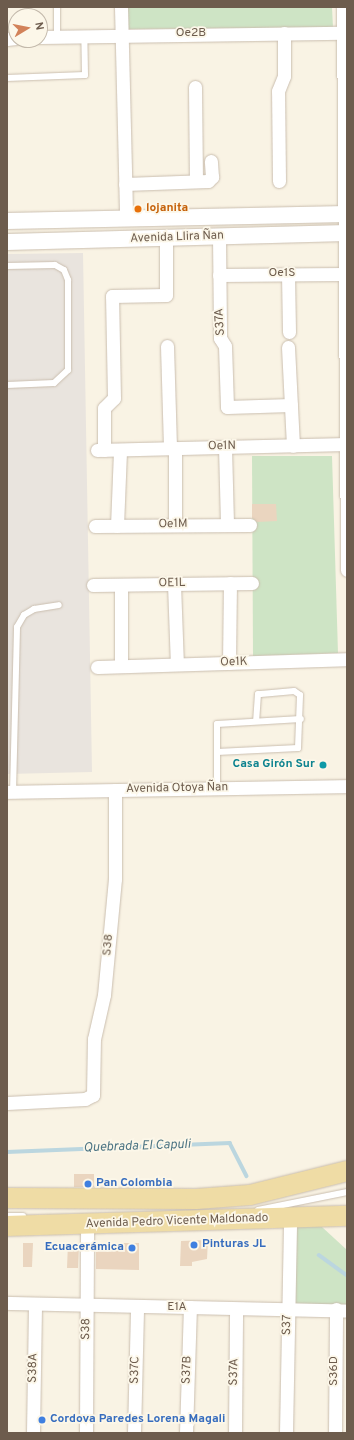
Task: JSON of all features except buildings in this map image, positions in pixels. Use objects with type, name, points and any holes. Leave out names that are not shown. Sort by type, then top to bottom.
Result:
[{"type":"main road","name":"Avenida Pedro Vicente Maldonado","points":[[7,1198],[196,1199],[250,1195],[347,1171]]},
{"type":"main road","name":"Avenida Pedro Vicente Maldonado","points":[[7,1226],[88,1226],[347,1216]]},
{"type":"street","points":[[121,7],[126,219]]},
{"type":"street","points":[[343,7],[347,570]]},
{"type":"street","name":"Oe2B","points":[[48,37],[84,34],[284,34],[344,30]]},
{"type":"street","points":[[279,181],[278,91],[284,76],[284,34]]},
{"type":"street","points":[[195,87],[196,181]]},
{"type":"street","points":[[125,184],[210,180],[211,161]]},
{"type":"street","name":"Avenida Llira Ñan","points":[[7,221],[345,214]]},
{"type":"street","name":"Avenida Llira Ñan","points":[[7,242],[345,233]]},
{"type":"street","name":"S37A","points":[[219,236],[220,338],[225,346],[227,407],[291,405]]},
{"type":"street","name":"Oe1N","points":[[166,238],[166,296],[112,296],[114,398],[104,408],[101,450],[346,444]]},
{"type":"street","points":[[288,274],[289,332]]},
{"type":"street","name":"Oe1S","points":[[219,275],[344,274]]},
{"type":"street","points":[[167,346],[175,525]]},
{"type":"street","points":[[288,347],[293,446]]},
{"type":"street","points":[[225,447],[227,525]]},
{"type":"street","points":[[117,526],[120,450]]},
{"type":"street","name":"Oe1M","points":[[95,526],[250,524]]},
{"type":"street","points":[[229,663],[230,583]]},
{"type":"street","name":"OE1L","points":[[93,585],[252,583]]},
{"type":"street","points":[[174,584],[177,664]]},
{"type":"street","points":[[118,669],[121,585]]},
{"type":"street","name":"Oe1K","points":[[97,667],[118,669],[177,664],[347,659]]},
{"type":"street","name":"Avenida Otoya Ñan","points":[[10,792],[347,786]]},
{"type":"street","name":"S38","points":[[7,1103],[91,1098],[94,1039],[104,995],[115,879],[115,790]]},
{"type":"street","name":"S37","points":[[286,1433],[290,1217]]},
{"type":"street","name":"S38","points":[[86,1433],[88,1226]]},
{"type":"street","name":"E1A","points":[[7,1303],[137,1308],[190,1307],[289,1312],[341,1310]]},
{"type":"street","name":"S38A","points":[[33,1433],[35,1304]]},
{"type":"street","name":"S37B","points":[[186,1433],[190,1307]]},
{"type":"street","name":"S37C","points":[[134,1433],[137,1308]]},
{"type":"street","name":"S37A","points":[[235,1433],[236,1310]]},
{"type":"street","name":"S36D","points":[[335,1433],[341,1310]]},
{"type":"lane","points":[[56,7],[57,36]]},
{"type":"lane","points":[[7,78],[85,75],[84,34]]},
{"type":"lane","points":[[7,266],[55,265],[64,270],[68,280],[68,370],[54,383],[7,385]]},
{"type":"lane","points":[[10,792],[17,627],[24,615],[34,609],[59,604]]},
{"type":"lane","points":[[217,752],[298,748],[301,719],[298,692],[264,692],[256,697],[256,722]]},
{"type":"lane","points":[[217,788],[217,724],[301,719]]},
{"type":"lane","points":[[70,1216],[250,1212],[347,1192]]},
{"type":"lane","points":[[54,1207],[245,1203],[279,1197]]},
{"type":"lane","points":[[7,1216],[31,1216]]},
{"type":"shaded area","points":[[83,253],[92,772],[7,774],[7,254]]},
{"type":"green space","points":[[127,7],[332,7],[333,28],[127,29]]},
{"type":"green space","points":[[252,456],[332,456],[338,653],[253,656]]},
{"type":"green space","points":[[295,1223],[322,1227],[347,1250],[347,1305],[295,1305]]},
{"type":"waterway","name":"Quebrada El Capuli","points":[[7,1152],[230,1143],[247,1176]]},
{"type":"waterway","name":"Quebrada El Capuli","points":[[319,1255],[347,1275]]},
{"type":"place","name":"lojanita","points":[[138,209]]},
{"type":"place","name":"Casa Girón Sur","points":[[323,765]]},
{"type":"place","name":"Pan Colombia","points":[[88,1184]]},
{"type":"place","name":"Pinturas JL","points":[[194,1245]]},
{"type":"place","name":"Ecuacerámica","points":[[132,1248]]},
{"type":"place","name":"Cordova Paredes Lorena Magali","points":[[42,1420]]}]
